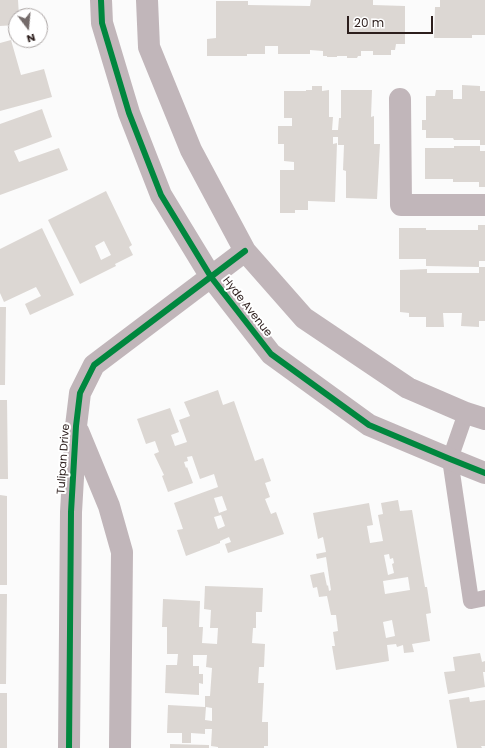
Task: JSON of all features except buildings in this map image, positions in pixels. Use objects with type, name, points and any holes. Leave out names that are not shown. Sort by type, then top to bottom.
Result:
[{"type":"street","name":"Hyde Avenue","points":[[102,0],[102,22],[127,106],[161,195],[211,277],[272,354],[369,425],[450,460],[485,473]]},
{"type":"street","points":[[147,0],[150,47],[152,54],[191,150],[245,251],[304,318],[408,388],[476,416]]},
{"type":"street","points":[[400,98],[401,205],[485,205]]},
{"type":"street","name":"Tulipan Drive","points":[[69,748],[71,512],[76,426],[80,393],[94,365],[245,251]]},
{"type":"street","name":"Tulipan Drive","points":[[76,426],[109,506],[122,552],[120,748]]},
{"type":"lane","points":[[476,416],[450,460],[471,601],[485,598]]},
{"type":"cycle path","points":[[101,0],[102,23],[129,113],[161,195],[211,277],[271,354],[369,425],[485,473]]},
{"type":"cycle path","points":[[69,748],[71,512],[76,426],[80,393],[94,365],[245,251]]}]
